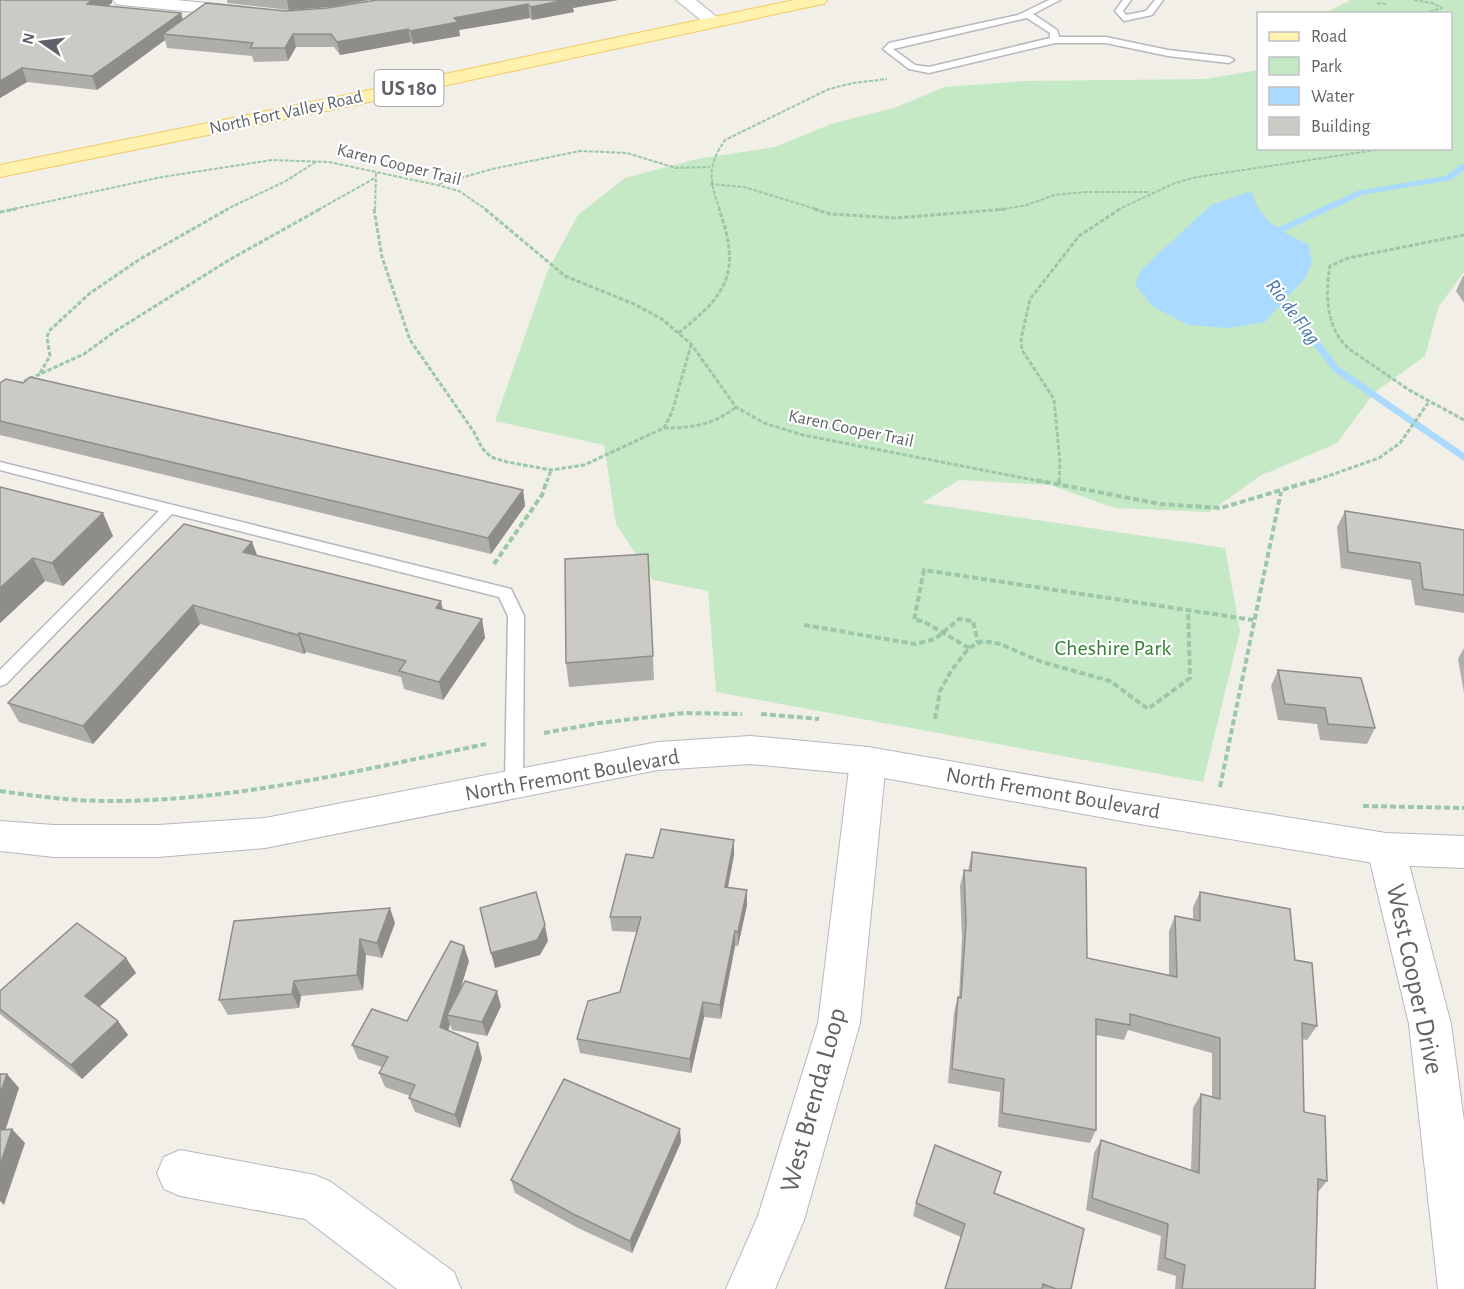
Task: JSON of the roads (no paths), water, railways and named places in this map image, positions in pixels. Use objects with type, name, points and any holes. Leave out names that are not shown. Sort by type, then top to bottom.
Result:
[{"type":"main road","name":"North Fort Valley Road","points":[[0,171],[341,102],[818,0]]},
{"type":"street","points":[[122,0],[267,15]]},
{"type":"street","points":[[685,0],[713,21]]},
{"type":"street","name":"North Fremont Boulevard","points":[[0,836],[54,841],[158,841],[265,833],[514,783],[669,755],[750,750],[868,761],[1110,804],[1386,849],[1464,852]]},
{"type":"street","name":"West Brenda Loop","points":[[750,1289],[780,1220],[839,1023],[868,761]]},
{"type":"street","name":"West Cooper Drive","points":[[1386,849],[1430,1024],[1462,1289]]},
{"type":"street","points":[[180,1173],[315,1198],[436,1289]]},
{"type":"lane","points":[[1032,0],[1043,7]]},
{"type":"lane","points":[[1056,0],[1027,14],[892,45],[888,49],[912,67],[929,70],[1055,40],[1126,42],[1168,53],[1229,60]]},
{"type":"lane","points":[[1126,0],[1119,12],[1124,18],[1149,12],[1159,0]]},
{"type":"lane","points":[[1027,14],[1054,32],[1055,40]]},
{"type":"lane","points":[[0,466],[505,593],[516,616],[514,783]]},
{"type":"lane","points":[[0,680],[169,509]]},
{"type":"water","points":[[1251,191],[1260,211],[1266,218],[1281,230],[1309,245],[1312,263],[1306,277],[1265,322],[1229,328],[1188,325],[1152,306],[1135,284],[1141,270],[1211,205]]},
{"type":"waterway","name":"Rio de Flag","points":[[1271,243],[1280,230],[1360,193],[1448,178],[1464,166]]},
{"type":"waterway","name":"Rio de Flag","points":[[1275,288],[1336,369],[1464,458]]},
{"type":"park label","name":"Cheshire Park","points":[[1113,648]]}]
